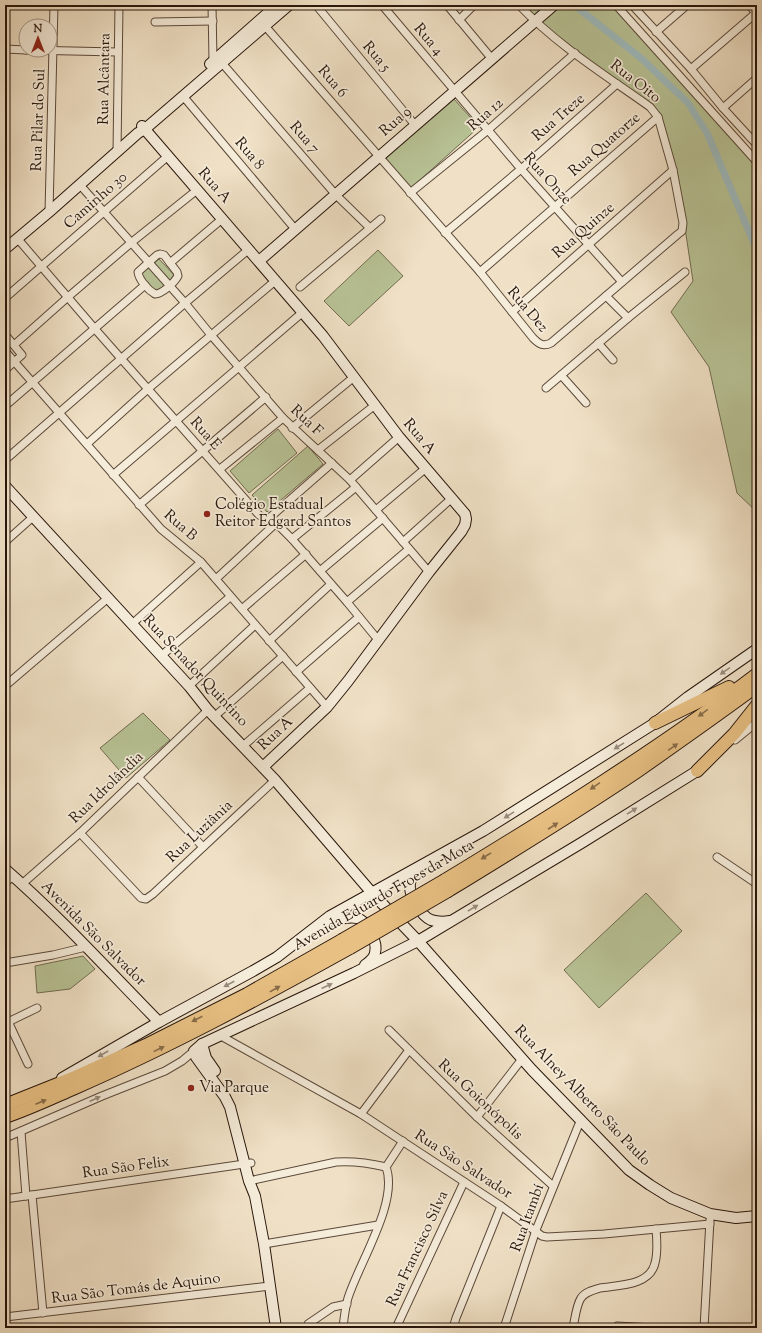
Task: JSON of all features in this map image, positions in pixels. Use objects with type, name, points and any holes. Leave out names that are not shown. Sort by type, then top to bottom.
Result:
[{"type":"highway","points":[[655,723],[730,686],[757,669]]},
{"type":"highway","name":"Avenida Eduardo Froes da Mota","points":[[447,886],[685,726],[757,674]]},
{"type":"highway","name":"Avenida Eduardo Froes da Mota","points":[[5,1117],[115,1070],[252,1002],[346,944],[545,832],[637,772],[757,686]]},
{"type":"highway","points":[[698,770],[734,734],[757,705]]},
{"type":"highway","name":"Avenida Eduardo Froes da Mota","points":[[5,1105],[75,1077],[153,1041],[346,944]]},
{"type":"street","name":"Rua Pilar do Sul","points":[[54,5],[54,18]]},
{"type":"street","name":"Rua Alcântara","points":[[117,152],[119,5]]},
{"type":"street","points":[[212,5],[218,62]]},
{"type":"street","points":[[142,129],[184,96],[277,5]]},
{"type":"street","points":[[5,249],[80,185],[218,62],[265,26],[289,5]]},
{"type":"street","name":"Rua 5","points":[[316,5],[415,125]]},
{"type":"street","name":"Rua 4","points":[[382,5],[455,91]]},
{"type":"street","points":[[447,5],[492,59]]},
{"type":"street","points":[[459,20],[474,5]]},
{"type":"street","name":"Rua Oito","points":[[519,5],[534,21],[575,53],[650,107],[658,117],[673,170],[682,224],[682,231],[677,235]]},
{"type":"street","name":"Rua 9","points":[[259,261],[554,5]]},
{"type":"street","points":[[616,5],[757,162]]},
{"type":"street","points":[[632,5],[691,69],[723,108],[757,145]]},
{"type":"street","points":[[656,32],[687,5]]},
{"type":"street","points":[[691,69],[756,14],[749,5]]},
{"type":"street","points":[[155,22],[213,21]]},
{"type":"street","name":"Rua 6","points":[[265,26],[379,156]]},
{"type":"street","points":[[5,49],[18,50]]},
{"type":"street","points":[[58,51],[118,52]]},
{"type":"street","name":"Rua 12","points":[[410,193],[488,130],[575,53]]},
{"type":"street","name":"Rua Pilar do Sul","points":[[49,212],[54,58]]},
{"type":"street","name":"Rua 7","points":[[218,62],[336,195],[370,228]]},
{"type":"street","points":[[723,108],[757,78]]},
{"type":"street","name":"Rua Treze","points":[[445,233],[521,169],[617,84]]},
{"type":"street","name":"Rua Onze","points":[[455,91],[554,207],[622,282]]},
{"type":"street","name":"Rua 8","points":[[184,96],[295,229]]},
{"type":"street","name":"Rua Quatorze","points":[[480,272],[658,117]]},
{"type":"street","name":"Rua A","points":[[142,129],[168,156],[323,336],[399,437],[452,498],[465,514],[466,519],[465,525],[379,641],[327,707],[263,767]]},
{"type":"street","name":"Caminho 30","points":[[5,298],[168,156]]},
{"type":"street","name":"Rua Dez","points":[[379,156],[480,272],[533,338],[543,346],[551,343],[677,235]]},
{"type":"street","name":"Rua Quinze","points":[[512,312],[673,170]]},
{"type":"street","points":[[80,185],[132,242],[148,262]]},
{"type":"street","points":[[14,345],[68,296],[197,190]]},
{"type":"street","points":[[170,263],[222,219]]},
{"type":"street","points":[[300,287],[381,219]]},
{"type":"street","name":"Rua E","points":[[17,238],[259,515],[275,524],[292,539],[379,641]]},
{"type":"street","points":[[5,460],[248,250]]},
{"type":"street","points":[[160,254],[170,263],[177,272],[178,276],[170,285],[156,294],[152,293],[139,277],[138,272],[148,262],[160,254]]},
{"type":"street","name":"Rua F","points":[[148,262],[170,285],[211,335],[292,428],[350,480],[429,572]]},
{"type":"street","points":[[546,388],[684,272]]},
{"type":"street","points":[[87,444],[148,388],[275,280]]},
{"type":"street","points":[[5,406],[145,285]]},
{"type":"street","points":[[606,296],[628,318]]},
{"type":"street","points":[[114,476],[303,312]]},
{"type":"street","points":[[5,335],[22,355],[16,363],[5,370]]},
{"type":"street","points":[[598,343],[613,360]]},
{"type":"street","name":"Rua B","points":[[5,351],[160,529],[201,562],[327,707]]},
{"type":"street","points":[[561,375],[586,403]]},
{"type":"street","points":[[292,428],[354,378]]},
{"type":"street","points":[[139,505],[266,397]]},
{"type":"street","points":[[318,450],[375,405]]},
{"type":"street","points":[[220,470],[283,418]]},
{"type":"street","points":[[350,480],[399,437]]},
{"type":"street","points":[[267,520],[332,463]]},
{"type":"street","points":[[376,510],[426,468]]},
{"type":"street","name":"Rua Senador Quintino","points":[[5,486],[275,780],[372,893],[418,941]]},
{"type":"street","points":[[292,539],[356,487]]},
{"type":"street","points":[[403,542],[452,498]]},
{"type":"street","points":[[5,542],[33,517]]},
{"type":"street","points":[[320,571],[384,518]]},
{"type":"street","points":[[216,579],[275,524]]},
{"type":"street","points":[[347,602],[409,548]]},
{"type":"street","points":[[242,609],[306,554]]},
{"type":"street","points":[[132,624],[201,562]]},
{"type":"street","points":[[269,641],[331,584]]},
{"type":"street","points":[[160,656],[230,597]]},
{"type":"street","points":[[5,686],[108,598]]},
{"type":"street","points":[[296,672],[359,617]]},
{"type":"street","points":[[189,686],[255,625]]},
{"type":"street","points":[[32,1095],[158,1022],[277,957],[330,916],[483,831],[655,723],[688,697],[757,648]]},
{"type":"street","name":"Rua Idrolândia","points":[[22,884],[80,833],[138,777],[212,713],[283,656]]},
{"type":"street","points":[[243,746],[310,688]]},
{"type":"street","points":[[5,1138],[102,1096],[165,1072],[182,1061],[202,1044],[354,973],[418,941],[583,842],[698,770],[757,722]]},
{"type":"street","points":[[138,777],[202,847]]},
{"type":"street","name":"Rua Luziânia","points":[[80,833],[141,898],[146,899],[275,780]]},
{"type":"street","points":[[717,858],[757,884]]},
{"type":"street","points":[[417,869],[410,884],[410,891],[424,915],[432,921],[443,922],[453,920]]},
{"type":"street","name":"Avenida São Salvador","points":[[8,876],[22,884],[86,947],[158,1022]]},
{"type":"street","points":[[385,907],[383,895],[386,886]]},
{"type":"street","points":[[323,922],[340,918],[360,919],[370,931],[374,939],[376,950],[375,955],[354,973]]},
{"type":"street","points":[[403,949],[408,942],[408,932]]},
{"type":"street","points":[[425,950],[424,941],[428,935]]},
{"type":"street","name":"Rua Alney Alberto São Paulo","points":[[418,941],[522,1059],[629,1170],[671,1198],[710,1219],[757,1216]]},
{"type":"street","points":[[5,964],[86,947]]},
{"type":"street","points":[[8,1022],[37,1008]]},
{"type":"street","points":[[5,1015],[28,1064]]},
{"type":"street","name":"Rua Goionópolis","points":[[389,1030],[477,1117],[554,1186]]},
{"type":"street","name":"Rua São Salvador","points":[[221,1036],[361,1114],[501,1206],[536,1230],[542,1236],[550,1238],[656,1229],[710,1219]]},
{"type":"street","points":[[202,1044],[208,1060],[234,1098],[264,1244],[276,1328]]},
{"type":"street","points":[[361,1114],[409,1050]]},
{"type":"street","points":[[194,1051],[196,1057],[226,1097],[239,1125]]},
{"type":"street","points":[[477,1117],[522,1059]]},
{"type":"street","name":"Rua Itambí","points":[[504,1328],[536,1230],[581,1120]]},
{"type":"street","points":[[21,1132],[43,1313]]},
{"type":"street","points":[[343,1328],[347,1304],[387,1198],[389,1183],[386,1167],[403,1141]]},
{"type":"street","points":[[252,1180],[336,1162],[363,1162],[386,1167]]},
{"type":"street","name":"Rua São Felix","points":[[5,1199],[248,1163]]},
{"type":"street","name":"Rua Francisco Silva","points":[[396,1328],[464,1182]]},
{"type":"street","points":[[453,1328],[501,1206]]},
{"type":"street","points":[[704,1328],[710,1219]]},
{"type":"street","points":[[264,1244],[378,1225]]},
{"type":"street","points":[[573,1328],[578,1305],[581,1298],[586,1293],[594,1289],[638,1282],[652,1271],[655,1264],[657,1246],[656,1229]]},
{"type":"street","name":"Rua São Tomás de Aquino","points":[[5,1317],[270,1286]]},
{"type":"street","points":[[308,1324],[334,1307],[347,1304]]},
{"type":"street","points":[[617,1326],[653,1328]]},
{"type":"green space","points":[[517,5],[618,5],[757,163],[757,512],[737,493],[709,367],[671,312],[693,281],[685,228],[659,117]]},
{"type":"green space","points":[[453,98],[479,127],[411,188],[384,159]]},
{"type":"green space","points":[[378,250],[403,276],[349,326],[324,301]]},
{"type":"green space","points":[[159,259],[176,277],[156,293],[141,274]]},
{"type":"green space","points":[[278,429],[297,453],[249,493],[230,471]]},
{"type":"green space","points":[[308,446],[323,464],[267,512],[252,495]]},
{"type":"green space","points":[[143,713],[170,740],[126,778],[100,748]]},
{"type":"green space","points":[[646,893],[682,931],[599,1008],[564,970]]},
{"type":"green space","points":[[83,956],[95,969],[70,989],[37,993],[35,966]]},
{"type":"waterway","points":[[574,5],[642,59],[688,103],[707,133],[757,250]]},
{"type":"place","name":"Colégio Estadual Reitor Edgard Santos","points":[[207,514]]},
{"type":"place","name":"Via Parque","points":[[191,1088]]}]
